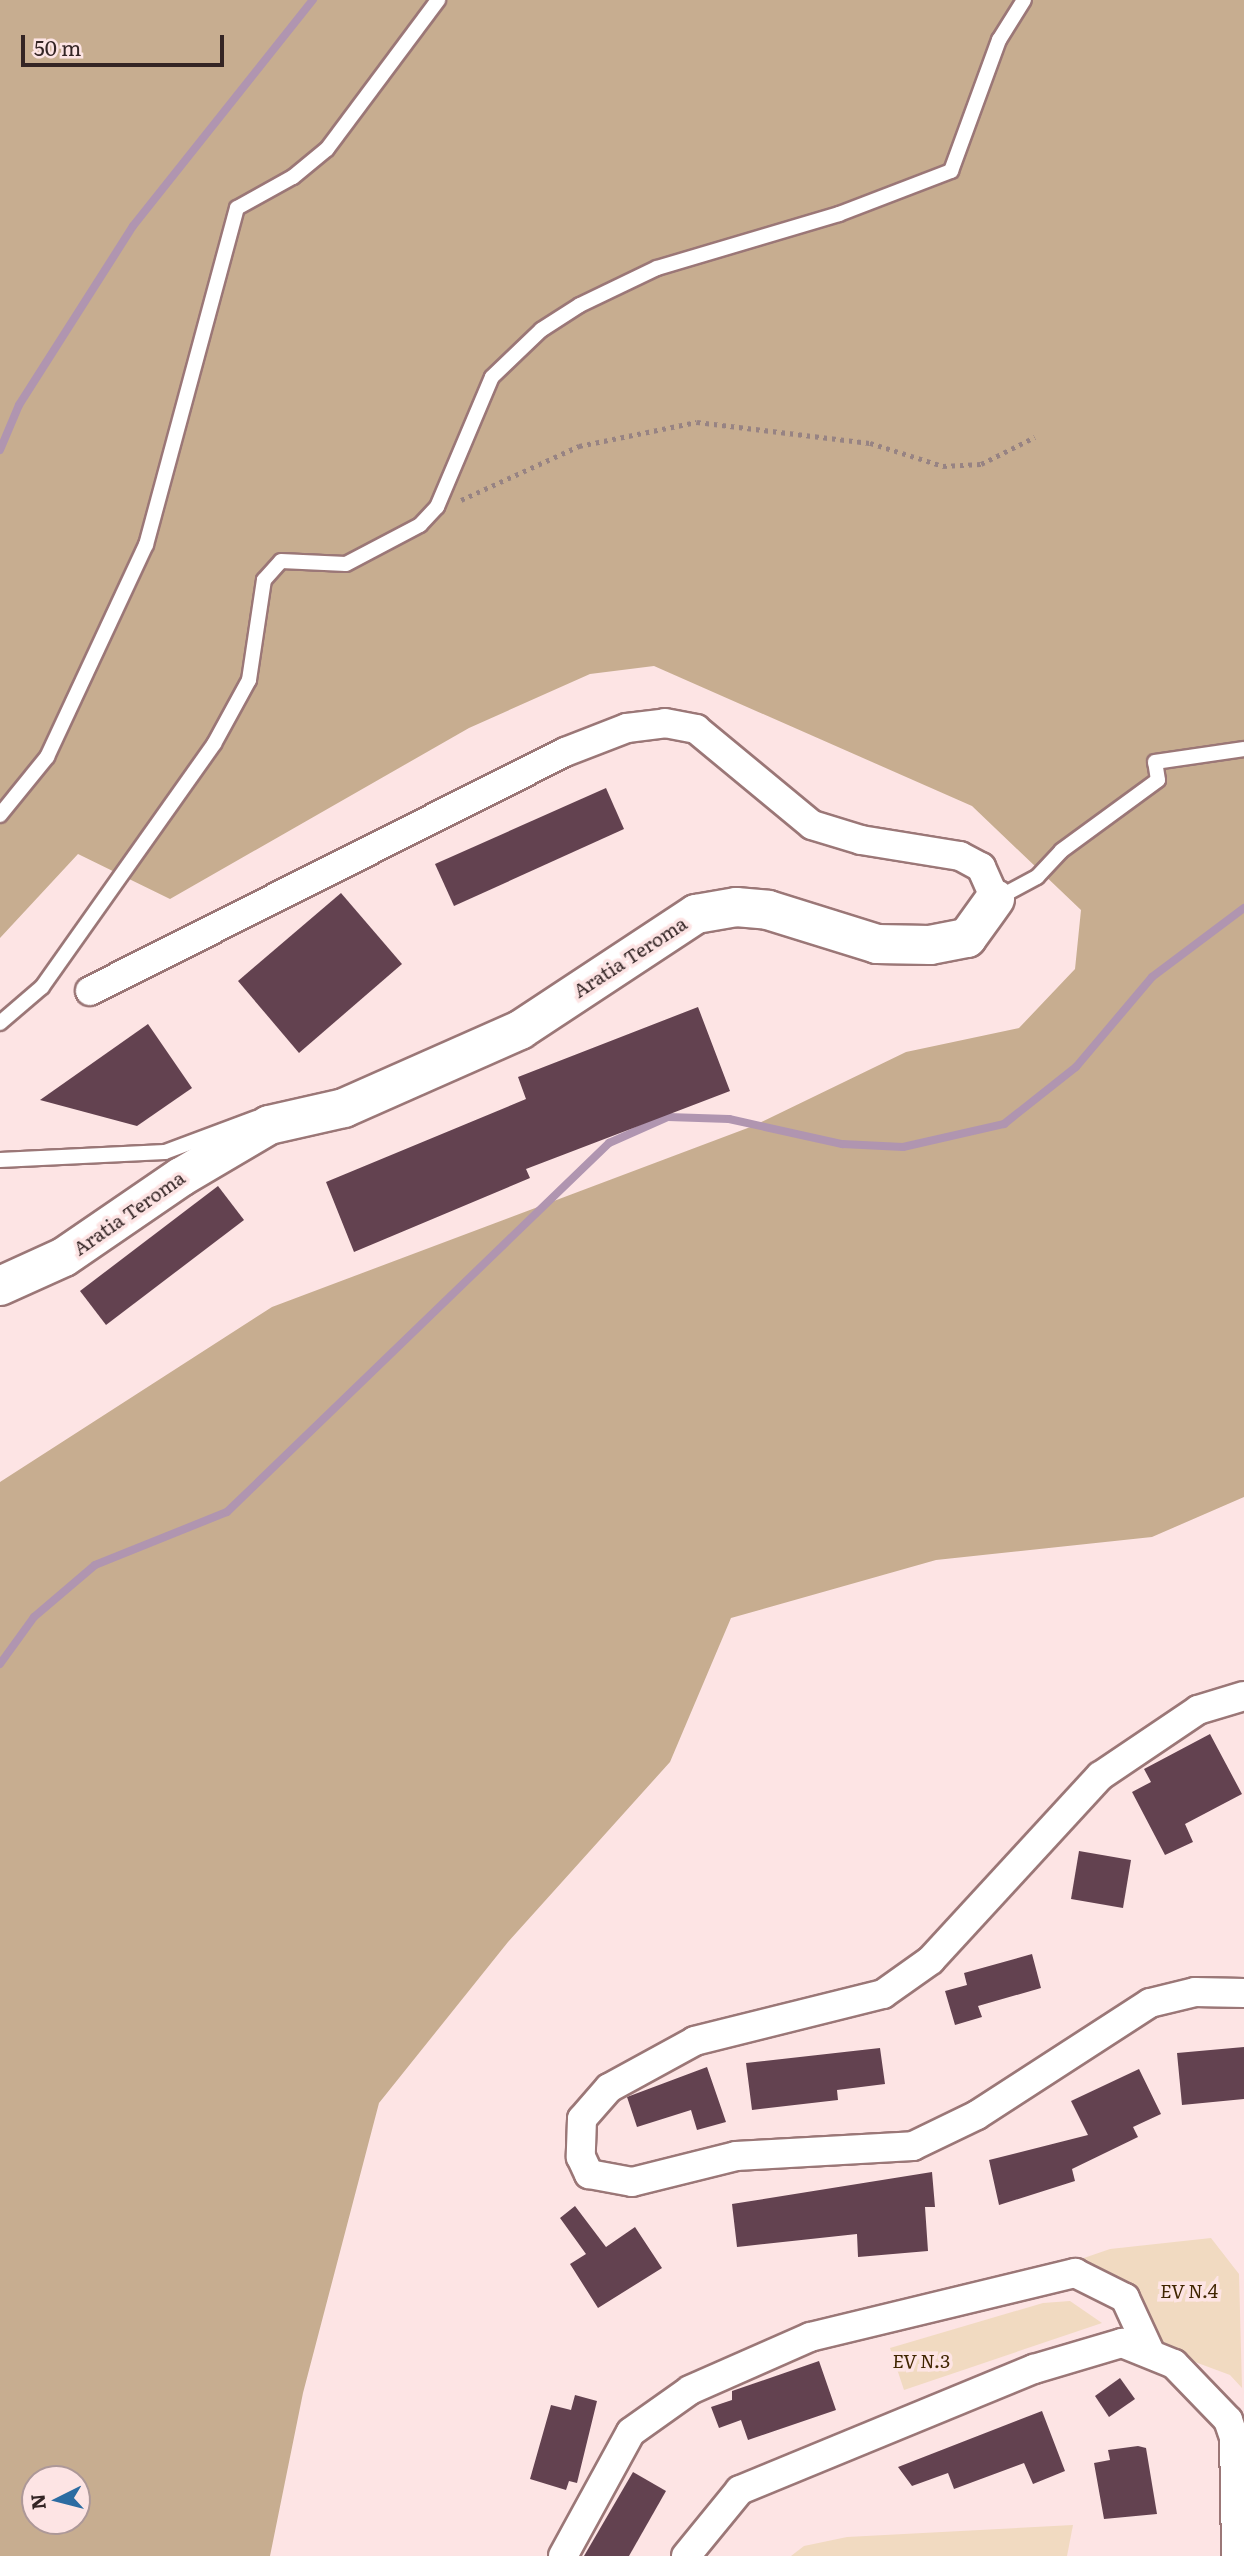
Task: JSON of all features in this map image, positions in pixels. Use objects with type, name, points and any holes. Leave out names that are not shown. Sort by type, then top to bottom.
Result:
[{"type":"main road","name":"Aratia Teroma","points":[[0,1286],[64,1257],[181,1177],[269,1125],[344,1108],[520,1030],[696,914],[736,907],[768,910],[877,944],[930,945],[967,938],[995,899]]},
{"type":"street","points":[[90,991],[565,752],[627,728],[665,723],[696,729],[812,825],[861,840],[960,856],[981,867],[995,899]]},
{"type":"street","points":[[1244,1696],[1198,1710],[1109,1769],[931,1960],[883,1994],[695,2041],[609,2088],[582,2119],[581,2157],[590,2174],[632,2182],[736,2156],[913,2146],[977,2115],[1150,2003],[1195,1992],[1244,1993]]},
{"type":"street","points":[[563,2556],[631,2432],[690,2390],[810,2337],[1075,2273],[1125,2298],[1150,2352]]},
{"type":"street","points":[[686,2556],[740,2490],[838,2445],[1099,2345],[1122,2343],[1150,2352],[1191,2377],[1228,2420],[1234,2437],[1236,2556]]},
{"type":"lane","points":[[0,815],[47,757],[146,545],[237,208],[293,177],[327,149],[438,0]]},
{"type":"lane","points":[[0,1023],[42,987],[117,888],[239,704],[249,680],[264,580],[281,561],[357,560],[399,540],[437,507],[492,377],[541,330],[657,268],[839,214],[951,171],[999,40],[1024,0]]},
{"type":"lane","name":"Aratia Teroma","points":[[995,899],[1037,877],[1061,850],[1158,780],[1155,762],[1244,749]]},
{"type":"lane","points":[[0,1160],[165,1153],[253,1116],[269,1125]]},
{"type":"path","points":[[437,507],[579,446],[697,422],[870,443],[943,466],[981,464],[1035,437]]},
{"type":"green space","name":"EV N.4","points":[[1211,2238],[1239,2274],[1242,2388],[1230,2375],[1168,2352],[1133,2294],[1052,2269],[1110,2249]]},
{"type":"green space","name":"EV N.3","points":[[1070,2301],[1102,2323],[904,2390],[890,2348],[1043,2303]]},
{"type":"green space","points":[[1073,2525],[1067,2556],[791,2556],[804,2546],[847,2537]]},
{"type":"shaded area","points":[[0,0],[1244,0],[1244,1497],[1152,1537],[936,1560],[731,1618],[670,1762],[508,1942],[379,2103],[303,2393],[270,2556],[0,2556],[0,1482],[272,1307],[753,1126],[906,1052],[1019,1028],[1075,969],[1081,910],[972,806],[654,666],[590,674],[469,728],[170,899],[78,854],[0,938]]},
{"type":"building","points":[[606,788],[624,829],[454,906],[435,864]]},
{"type":"building","points":[[341,893],[402,964],[299,1053],[238,981]]},
{"type":"building","points":[[698,1007],[730,1091],[526,1169],[530,1178],[354,1252],[326,1182],[526,1099],[518,1077]]},
{"type":"building","points":[[148,1024],[192,1088],[137,1126],[40,1100]]},
{"type":"building","points":[[218,1186],[244,1220],[106,1325],[80,1291]]},
{"type":"building","points":[[1210,1734],[1242,1794],[1185,1824],[1193,1842],[1165,1855],[1132,1792],[1151,1782],[1144,1769]]},
{"type":"building","points":[[1079,1851],[1131,1860],[1123,1908],[1071,1899]]},
{"type":"building","points":[[1032,1954],[1041,1988],[978,2006],[982,2017],[955,2025],[945,1991],[967,1985],[964,1973]]},
{"type":"building","points":[[1244,2047],[1244,2099],[1182,2105],[1177,2053]]},
{"type":"building","points":[[880,2048],[885,2084],[837,2090],[838,2100],[752,2110],[746,2063]]},
{"type":"building","points":[[707,2067],[726,2122],[697,2130],[691,2110],[637,2127],[627,2097]]},
{"type":"building","points":[[1139,2069],[1161,2114],[1133,2127],[1138,2137],[1072,2169],[1075,2181],[999,2205],[989,2160],[1088,2135],[1071,2101]]},
{"type":"building","points":[[932,2172],[935,2207],[925,2207],[928,2251],[858,2257],[857,2234],[737,2247],[732,2204]]},
{"type":"building","points":[[575,2206],[606,2247],[635,2227],[662,2268],[598,2308],[570,2264],[586,2254],[560,2218]]},
{"type":"building","points":[[819,2361],[836,2410],[748,2440],[741,2420],[719,2428],[711,2407],[732,2400],[732,2391]]},
{"type":"building","points":[[1120,2378],[1135,2399],[1109,2417],[1095,2396]]},
{"type":"building","points":[[575,2395],[597,2401],[577,2483],[569,2481],[566,2490],[530,2479],[551,2405],[571,2410]]},
{"type":"building","points":[[1042,2411],[1065,2471],[1033,2484],[1024,2463],[954,2489],[948,2473],[912,2486],[898,2467]]},
{"type":"building","points":[[1138,2446],[1146,2448],[1157,2514],[1104,2519],[1094,2463],[1110,2460],[1108,2450]]},
{"type":"building","points":[[633,2472],[666,2491],[629,2556],[584,2556]]},
{"type":"waterway","points":[[0,450],[19,405],[133,226],[313,0]]},
{"type":"waterway","points":[[0,1664],[34,1617],[95,1565],[227,1512],[609,1143],[668,1117],[729,1119],[842,1144],[903,1147],[1004,1124],[1076,1067],[1152,977],[1244,908]]}]
